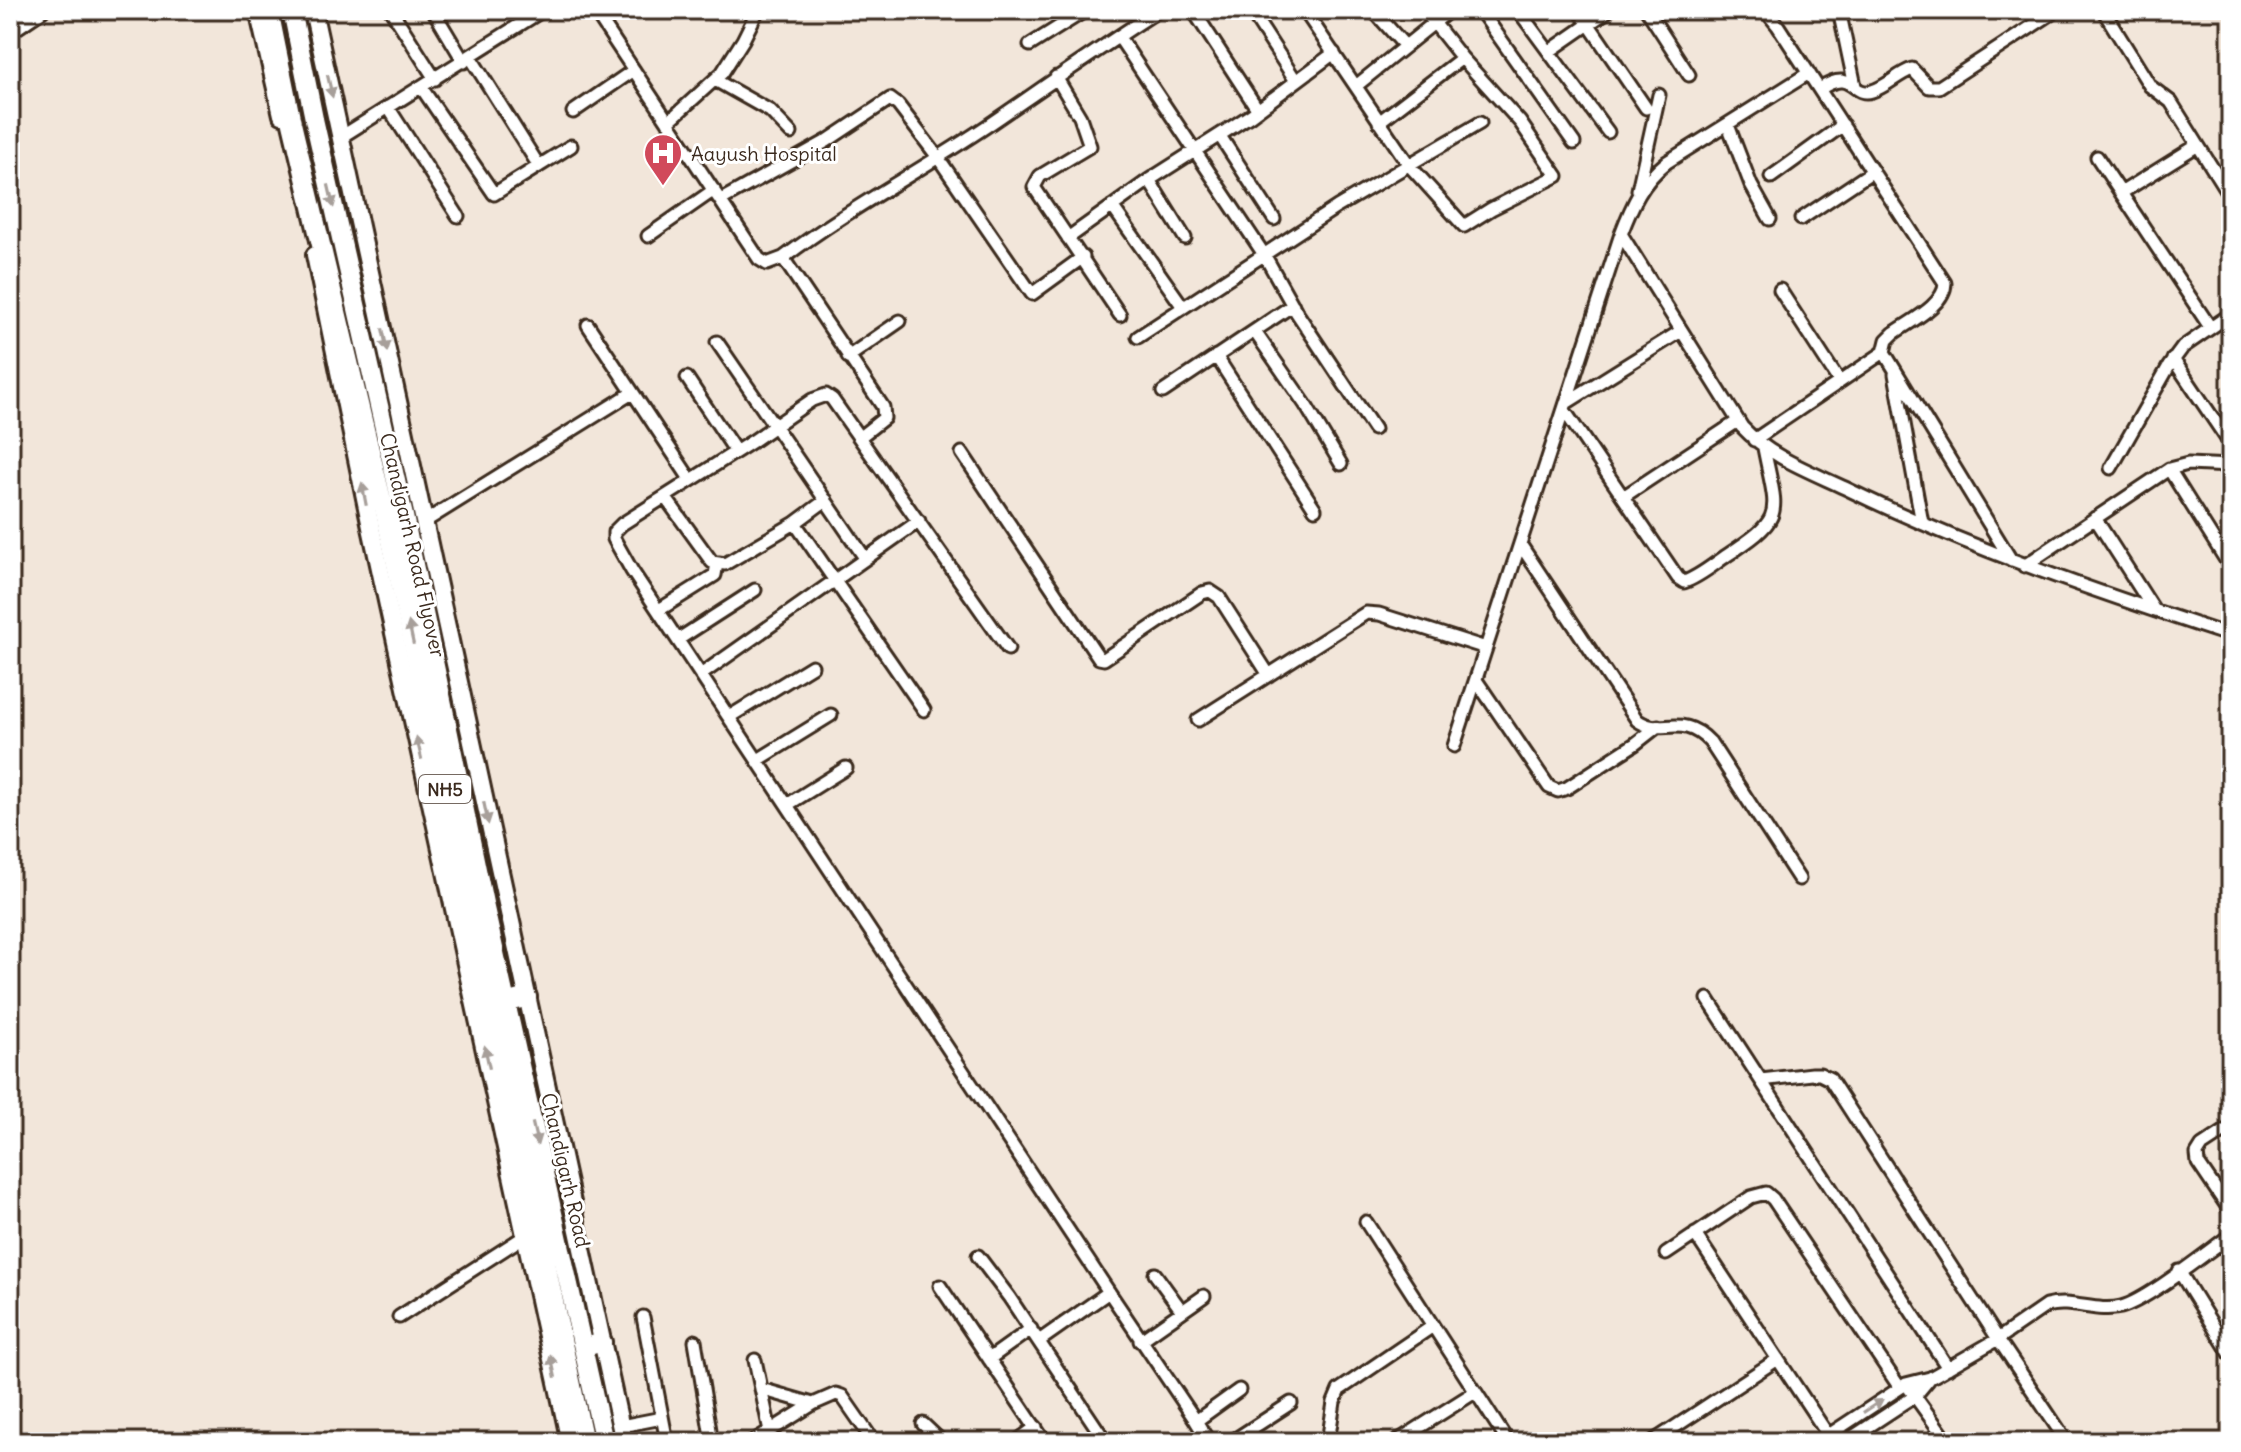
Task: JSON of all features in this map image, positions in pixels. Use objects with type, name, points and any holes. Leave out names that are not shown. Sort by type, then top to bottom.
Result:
[{"type":"highway","name":"Chandigarh Road Flyover","points":[[269,10],[292,123],[385,513],[504,1065],[502,1092]]},
{"type":"highway","name":"Chandigarh Road Flyover","points":[[292,10],[404,516],[506,1003]]},
{"type":"highway","points":[[506,1003],[527,997]]},
{"type":"highway","name":"Chandigarh Road","points":[[506,1003],[583,1348]]},
{"type":"highway","name":"NH5","points":[[502,1092],[576,1438]]},
{"type":"highway","points":[[583,1348],[602,1342]]},
{"type":"highway","name":"NH5","points":[[583,1348],[604,1442]]},
{"type":"main road","points":[[258,10],[303,197],[378,562],[502,1092],[525,1236],[576,1438]]},
{"type":"main road","points":[[313,10],[622,1434]]},
{"type":"street","points":[[10,31],[41,10]]},
{"type":"street","points":[[391,10],[435,79]]},
{"type":"street","points":[[433,10],[539,166]]},
{"type":"street","points":[[341,137],[543,10]]},
{"type":"street","points":[[594,10],[759,259],[767,264],[783,258],[986,127],[1159,10]]},
{"type":"street","points":[[668,122],[715,80],[736,53],[758,10]]},
{"type":"street","points":[[1030,45],[1086,10]]},
{"type":"street","points":[[1193,10],[1258,110]]},
{"type":"street","points":[[1250,10],[1296,81]]},
{"type":"street","points":[[1304,10],[1409,165],[1464,226],[1557,176],[1520,122],[1424,10]]},
{"type":"street","points":[[1373,10],[1405,46]]},
{"type":"street","points":[[1356,86],[1450,10]]},
{"type":"street","points":[[1480,10],[1574,143]]},
{"type":"street","points":[[1518,10],[1608,132]]},
{"type":"street","points":[[1579,10],[1646,108]]},
{"type":"street","points":[[1550,51],[1609,10]]},
{"type":"street","points":[[1647,10],[1689,75]]},
{"type":"street","points":[[1759,444],[1839,381],[1884,352],[1887,340],[1939,300],[1945,289],[1941,275],[1765,10]]},
{"type":"street","points":[[1839,10],[1855,86]]},
{"type":"street","points":[[1820,89],[1836,80],[1870,92],[1912,69],[1929,87],[1939,87],[2057,10]]},
{"type":"street","points":[[2103,10],[2150,86],[2171,102],[2231,198]]},
{"type":"street","points":[[1119,37],[1265,256],[1293,305],[1374,429]]},
{"type":"street","points":[[1068,238],[1149,180],[1258,110],[1334,53]]},
{"type":"street","points":[[1379,122],[1462,58]]},
{"type":"street","points":[[573,112],[634,70]]},
{"type":"street","points":[[1637,195],[1646,181],[1667,162],[1809,73]]},
{"type":"street","points":[[1056,77],[1080,117],[1090,146],[1040,176],[1034,187],[1120,315]]},
{"type":"street","points":[[715,80],[778,117],[791,133]]},
{"type":"street","points":[[421,87],[492,192],[498,193],[571,146]]},
{"type":"street","points":[[1454,746],[1621,234],[1637,195],[1659,95]]},
{"type":"street","points":[[648,236],[717,195],[827,141],[890,99],[937,156],[1032,294],[1083,257]]},
{"type":"street","points":[[388,107],[458,216]]},
{"type":"street","points":[[1138,337],[1337,207],[1480,123]]},
{"type":"street","points":[[1728,125],[1751,185],[1770,219]]},
{"type":"street","points":[[1771,177],[1843,125]]},
{"type":"street","points":[[1220,136],[1274,219]]},
{"type":"street","points":[[2121,193],[2198,145]]},
{"type":"street","points":[[2097,157],[2210,327]]},
{"type":"street","points":[[1801,219],[1873,171]]},
{"type":"street","points":[[1149,180],[1185,238]]},
{"type":"street","points":[[1112,206],[1183,307]]},
{"type":"street","points":[[1621,234],[1738,421],[1759,444],[1922,523],[2024,566],[2231,636]]},
{"type":"street","points":[[783,258],[885,411],[884,418],[860,437]]},
{"type":"street","points":[[1780,290],[1839,381]]},
{"type":"street","points":[[1163,392],[1293,305]]},
{"type":"street","points":[[2111,468],[2173,359],[2183,347],[2231,314]]},
{"type":"street","points":[[848,357],[900,321]]},
{"type":"street","points":[[588,325],[690,479]]},
{"type":"street","points":[[1565,406],[1681,331]]},
{"type":"street","points":[[1255,332],[1305,404],[1341,464]]},
{"type":"street","points":[[717,342],[865,558]]},
{"type":"street","points":[[1884,352],[2011,560]]},
{"type":"street","points":[[1216,356],[1315,509]]},
{"type":"street","points":[[2173,359],[2231,445]]},
{"type":"street","points":[[1894,369],[1922,523]]},
{"type":"street","points":[[687,378],[736,452]]},
{"type":"street","points":[[424,522],[632,393]]},
{"type":"street","points":[[1008,649],[860,437],[826,395],[819,396],[690,479],[614,532],[614,539],[632,571],[1209,1442]]},
{"type":"street","points":[[1565,406],[1678,578],[1688,581],[1760,534],[1770,521],[1774,506],[1759,444]]},
{"type":"street","points":[[1623,497],[1738,421]]},
{"type":"street","points":[[962,453],[1099,658],[1104,659],[1202,593],[1210,591],[1219,597],[1269,675]]},
{"type":"street","points":[[2024,566],[2169,469],[2188,464],[2231,466]]},
{"type":"street","points":[[2169,469],[2231,568]]},
{"type":"street","points":[[665,497],[712,562],[725,564],[795,523],[826,500]]},
{"type":"street","points":[[2095,518],[2154,611]]},
{"type":"street","points":[[702,674],[919,521]]},
{"type":"street","points":[[795,523],[924,710]]},
{"type":"street","points":[[1520,544],[1637,720],[1648,726],[1688,726],[1698,730],[1710,742],[1799,879]]},
{"type":"street","points":[[659,610],[715,575],[717,563]]},
{"type":"street","points":[[679,639],[755,590]]},
{"type":"street","points":[[1198,720],[1366,613],[1379,614],[1486,648]]},
{"type":"street","points":[[729,717],[812,666]]},
{"type":"street","points":[[1476,680],[1549,787],[1558,791],[1622,754],[1658,726]]},
{"type":"street","points":[[758,760],[831,715]]},
{"type":"street","points":[[787,805],[846,768]]},
{"type":"street","points":[[1708,999],[1948,1368]]},
{"type":"street","points":[[1761,1080],[1820,1074],[1830,1079],[2067,1442]]},
{"type":"street","points":[[2231,1127],[2202,1146],[2197,1154],[2198,1163],[2231,1212]]},
{"type":"street","points":[[1666,1254],[1751,1197],[1762,1193],[1769,1195],[1903,1386],[1915,1396],[1948,1442]]},
{"type":"street","points":[[1366,1222],[1508,1442]]},
{"type":"street","points":[[1695,1234],[1778,1359],[1821,1440],[1903,1386],[1930,1378],[1948,1368],[2046,1306],[2122,1307],[2226,1238],[2231,1257]]},
{"type":"street","points":[[399,1317],[525,1236]]},
{"type":"street","points":[[978,1256],[1106,1442]]},
{"type":"street","points":[[2179,1271],[2231,1355]]},
{"type":"street","points":[[1155,1274],[1182,1311]]},
{"type":"street","points":[[940,1286],[1045,1442]]},
{"type":"street","points":[[1039,1341],[1109,1292]]},
{"type":"street","points":[[1140,1341],[1204,1296]]},
{"type":"street","points":[[643,1317],[667,1442]]},
{"type":"street","points":[[1328,1442],[1334,1402],[1339,1390],[1433,1326]]},
{"type":"street","points":[[989,1359],[1031,1329]]},
{"type":"street","points":[[695,1341],[712,1442]]},
{"type":"street","points":[[1652,1442],[1778,1359]]},
{"type":"street","points":[[755,1360],[770,1431]]},
{"type":"street","points":[[1845,1442],[1915,1396],[1930,1378]]},
{"type":"street","points":[[761,1389],[813,1404]]},
{"type":"street","points":[[1196,1421],[1239,1390]]},
{"type":"street","points":[[1396,1442],[1475,1392]]},
{"type":"street","points":[[752,1442],[833,1394],[842,1396],[874,1442]]},
{"type":"street","points":[[1231,1442],[1291,1403]]},
{"type":"street","points":[[622,1434],[662,1418]]},
{"type":"street","points":[[923,1424],[942,1442]]},
{"type":"street","points":[[1016,1442],[1036,1427]]},
{"type":"place","name":"Aayush Hospital","points":[[663,187]]}]
